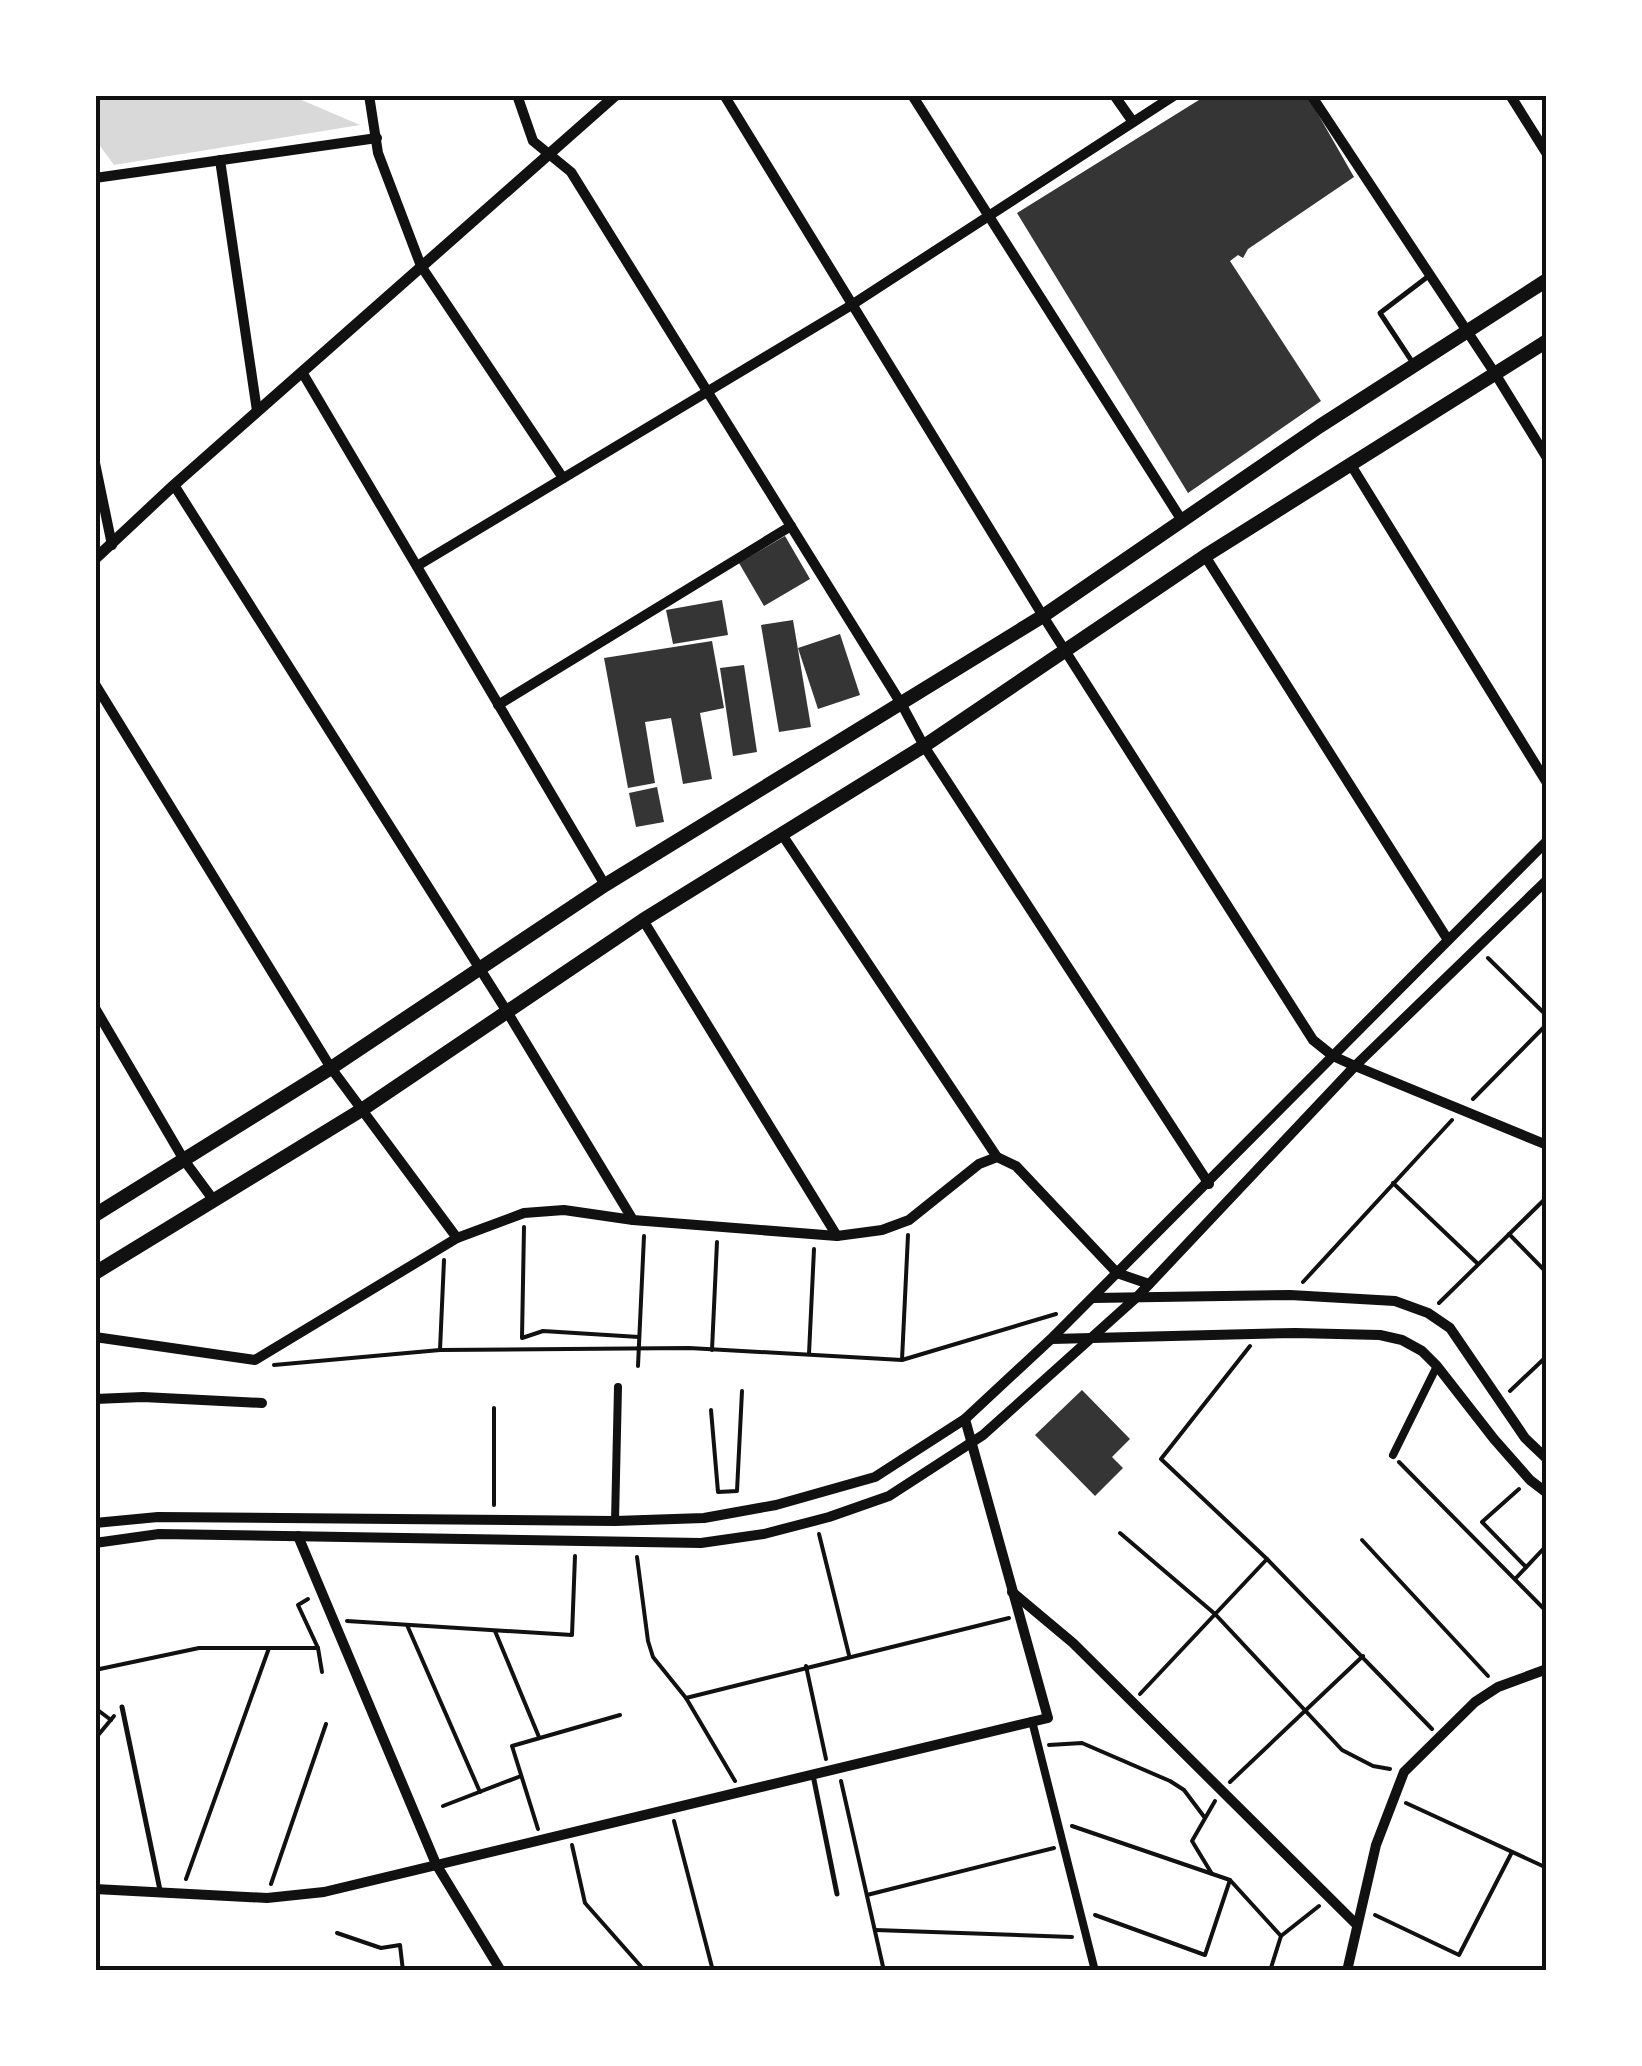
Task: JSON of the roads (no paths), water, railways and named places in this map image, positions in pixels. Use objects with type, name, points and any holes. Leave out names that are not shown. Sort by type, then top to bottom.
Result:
[{"type":"main road","points":[[95,1215],[332,1068],[604,885],[1043,616],[1181,519],[1547,280]]},
{"type":"main road","points":[[95,1272],[363,1109],[642,920],[924,746],[1205,556],[1547,341]]},
{"type":"street","points":[[370,95],[378,153],[422,266],[563,478]]},
{"type":"street","points":[[517,95],[532,141],[571,172],[902,704],[924,746],[1209,1184]]},
{"type":"street","points":[[95,559],[616,95]]},
{"type":"street","points":[[724,95],[1043,616],[1313,1040],[1333,1056],[1355,1066],[1547,1144]]},
{"type":"street","points":[[912,95],[1181,519]]},
{"type":"street","points":[[1114,95],[1133,122]]},
{"type":"street","points":[[416,566],[850,306],[1175,95]]},
{"type":"street","points":[[1311,95],[1547,458]]},
{"type":"street","points":[[1510,95],[1547,154]]},
{"type":"street","points":[[95,178],[377,138]]},
{"type":"street","points":[[220,160],[257,411]]},
{"type":"street","points":[[302,372],[604,885]]},
{"type":"street","points":[[95,464],[99,513],[112,546]]},
{"type":"street","points":[[1351,466],[1547,783]]},
{"type":"street","points":[[174,485],[639,1221]]},
{"type":"street","points":[[498,704],[791,526]]},
{"type":"street","points":[[1205,556],[1448,940]]},
{"type":"street","points":[[95,684],[332,1068],[457,1238]]},
{"type":"street","points":[[783,836],[996,1157],[1016,1166],[1117,1273],[1149,1284]]},
{"type":"street","points":[[95,1523],[158,1517],[614,1522],[704,1518],[831,1491],[875,1476],[964,1419],[1052,1339],[1547,842]]},
{"type":"street","points":[[95,1543],[159,1534],[702,1544],[764,1534],[889,1496],[971,1444],[1138,1296],[1355,1066],[1547,880]]},
{"type":"street","points":[[642,920],[837,1236]]},
{"type":"street","points":[[95,1008],[184,1160],[212,1198]]},
{"type":"street","points":[[95,1338],[254,1360],[457,1238],[524,1214],[564,1210],[639,1221],[837,1236],[882,1230],[909,1220],[980,1164],[996,1157]]},
{"type":"street","points":[[1090,1301],[1138,1296],[1290,1295],[1395,1301],[1428,1313],[1450,1328],[1525,1438],[1547,1459]]},
{"type":"street","points":[[1052,1339],[1259,1334],[1380,1335],[1402,1340],[1422,1351],[1437,1366],[1530,1480],[1547,1493]]},
{"type":"street","points":[[1392,1456],[1437,1366]]},
{"type":"street","points":[[614,1522],[618,1387]]},
{"type":"street","points":[[95,1399],[143,1397],[262,1404]]},
{"type":"street","points":[[95,1889],[266,1898],[324,1892],[1048,1718],[964,1419]]},
{"type":"street","points":[[298,1536],[436,1864],[502,1971]]},
{"type":"street","points":[[1011,1591],[1072,1643],[1358,1925]]},
{"type":"street","points":[[1347,1971],[1376,1845],[1404,1772],[1475,1702],[1498,1687],[1547,1668]]},
{"type":"street","points":[[1032,1721],[1095,1971]]},
{"type":"lane","points":[[1415,366],[1380,313],[1430,276]]},
{"type":"lane","points":[[122,1708],[161,1892]]},
{"type":"lane","points":[[812,1772],[838,1894]]}]
